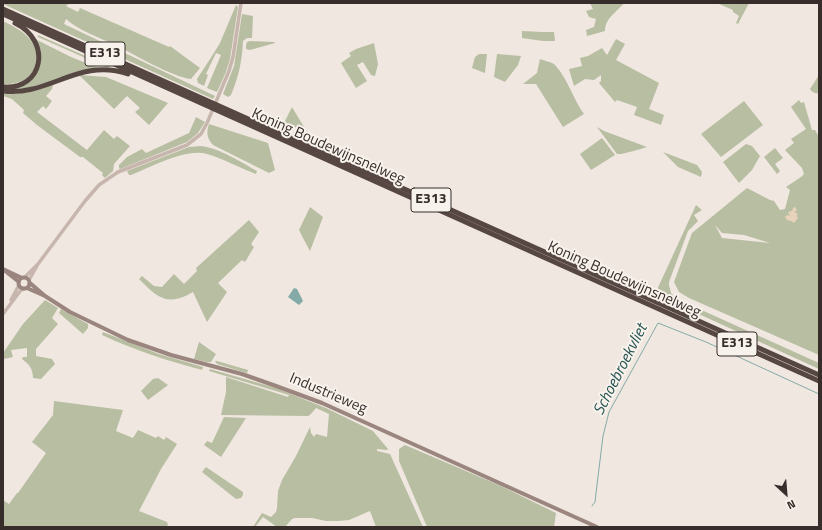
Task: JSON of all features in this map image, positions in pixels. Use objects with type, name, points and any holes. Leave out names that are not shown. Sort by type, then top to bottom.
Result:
[{"type":"highway","name":"Koning Boudewijnsnelweg","points":[[3,9],[819,375]]},
{"type":"highway","name":"Koning Boudewijnsnelweg","points":[[3,14],[819,380]]},
{"type":"highway","points":[[3,18],[19,25],[30,35],[37,44],[39,56],[36,69],[29,79],[19,85],[3,87]]},
{"type":"highway","points":[[3,91],[23,91],[89,70],[109,70],[137,75]]},
{"type":"main road","name":"Industrieweg","points":[[3,269],[23,277],[46,296],[70,312],[128,340],[171,355],[242,374],[322,403],[597,527]]},
{"type":"main road","name":"Industrieweg","points":[[3,269],[25,288],[46,296]]},
{"type":"main road","points":[[19,284],[23,277]]},
{"type":"main road","points":[[25,288],[30,282]]},
{"type":"street","points":[[23,277],[38,264],[85,201],[99,185],[118,172],[187,145],[198,136],[207,123],[222,90],[231,65],[241,3]]},
{"type":"street","points":[[30,282],[38,264]]},
{"type":"street","points":[[10,304],[19,284]]},
{"type":"street","points":[[3,314],[25,288]]},
{"type":"green space","points":[[3,3],[70,3],[66,6],[78,12],[80,8],[169,47],[170,46],[200,68],[191,79],[164,70],[83,30],[66,19],[64,24],[215,96],[213,99]]},
{"type":"green space","points":[[590,3],[624,3],[609,19],[605,31],[587,36],[586,30],[594,27],[596,19],[589,17],[586,11],[593,9]]},
{"type":"green space","points":[[717,3],[749,3],[738,24],[736,23],[739,16],[733,12],[733,10]]},
{"type":"green space","points":[[236,5],[238,7],[230,59],[217,92],[207,88],[221,55],[216,53],[206,74],[208,75],[204,86],[198,83],[197,79],[220,43]]},
{"type":"green space","points":[[242,14],[253,16],[252,38],[247,38],[243,41],[238,75],[231,95],[228,97],[223,94],[234,66]]},
{"type":"green space","points":[[3,21],[18,29],[28,37],[35,47],[36,56],[33,71],[26,79],[16,83],[3,85]]},
{"type":"green space","points":[[522,31],[554,32],[555,41],[522,38]]},
{"type":"green space","points":[[38,35],[109,67],[108,68],[38,37]]},
{"type":"green space","points":[[616,39],[625,44],[616,60],[659,83],[649,109],[664,115],[661,125],[634,115],[637,107],[617,100],[615,102],[599,83],[601,81],[601,75],[594,80],[585,79],[574,86],[569,69],[582,66],[580,58],[588,56],[602,48],[607,55]]},
{"type":"green space","points":[[37,40],[71,57],[98,68],[76,72],[34,86],[12,89],[22,86],[38,67]]},
{"type":"green space","points":[[247,42],[275,43],[250,50],[246,49],[246,45]]},
{"type":"green space","points":[[374,43],[378,64],[375,76],[371,75],[363,62],[357,65],[367,81],[356,88],[341,63],[351,56],[349,53]]},
{"type":"green space","points":[[479,54],[487,54],[485,73],[472,68],[475,57]]},
{"type":"green space","points":[[497,54],[521,56],[518,65],[505,82],[494,77]]},
{"type":"green space","points":[[540,59],[554,64],[560,71],[584,114],[563,127],[536,84],[523,84],[537,73]]},
{"type":"green space","points":[[79,75],[106,77],[168,103],[149,125],[135,112],[140,108],[127,96],[114,109]]},
{"type":"green space","points":[[819,75],[819,93],[816,93],[810,89]]},
{"type":"green space","points":[[53,84],[52,89],[46,96],[52,101],[46,109],[43,106],[37,112],[87,150],[104,130],[114,139],[117,136],[130,146],[114,164],[113,171],[105,178],[102,175],[103,173],[83,157],[80,157],[37,125],[23,113],[24,110],[12,99],[3,96],[3,94],[29,92]]},
{"type":"green space","points":[[799,100],[801,103],[804,102],[812,130],[815,130],[819,137],[819,355],[689,298],[679,292],[674,282],[692,233],[747,188],[774,201],[780,210],[785,209],[790,190],[786,187],[804,174],[802,168],[785,150],[794,143],[791,139],[806,129],[791,107]],"holes":[[[715,225],[722,233],[744,235],[770,243],[722,238]]]},
{"type":"green space","points":[[744,101],[763,125],[721,157],[701,134]]},
{"type":"green space","points":[[292,107],[307,132],[284,123]]},
{"type":"green space","points":[[196,117],[205,122],[198,133],[187,142],[120,169],[119,168],[119,165],[127,157],[142,149],[146,153],[189,133]]},
{"type":"green space","points":[[209,124],[268,143],[275,170],[269,173],[213,145],[209,140],[208,135]]},
{"type":"green space","points":[[597,127],[647,147],[627,153],[617,154]]},
{"type":"green space","points":[[602,138],[615,155],[591,170],[580,154]]},
{"type":"green space","points":[[746,144],[752,146],[760,156],[752,170],[739,183],[723,162]]},
{"type":"green space","points":[[201,146],[215,149],[230,156],[257,171],[256,174],[214,156],[198,153],[169,159],[131,175],[129,175],[127,171],[189,147]]},
{"type":"green space","points":[[775,148],[783,158],[775,164],[780,171],[777,174],[764,157]]},
{"type":"green space","points":[[663,152],[697,165],[702,172],[701,177],[678,167]]},
{"type":"green space","points":[[696,205],[702,210],[694,215],[698,221],[688,231],[669,282],[671,293],[677,299],[819,363],[819,369],[655,294]]},
{"type":"green space","points":[[310,207],[323,217],[310,251],[299,230]]},
{"type":"green space","points":[[249,220],[259,232],[251,244],[254,247],[245,262],[242,260],[218,283],[227,292],[207,322],[193,292],[176,299],[163,298],[152,291],[139,279],[142,276],[154,286],[162,287],[174,274],[184,284],[197,271],[196,268]]},
{"type":"green space","points":[[45,300],[58,308],[52,318],[58,324],[36,349],[36,356],[52,359],[55,364],[41,379],[33,378],[30,367],[22,359],[23,357],[27,357],[27,348],[11,350],[13,357],[4,359],[3,353],[23,324]]},
{"type":"green space","points":[[61,309],[88,324],[88,328],[83,334],[59,313]]},
{"type":"green space","points":[[103,332],[159,354],[203,367],[202,370],[139,350],[102,335]]},
{"type":"green space","points":[[199,342],[216,354],[211,362],[194,359]]},
{"type":"green space","points":[[215,361],[248,370],[247,373],[217,364]]},
{"type":"green space","points":[[210,369],[276,388],[326,408],[373,431],[388,449],[377,449],[377,451],[390,454],[423,527],[376,527],[370,511],[349,520],[339,521],[295,518],[292,519],[285,527],[277,527],[263,517],[255,527],[253,527],[262,513],[271,517],[276,512],[278,491],[282,480],[310,427],[311,433],[314,437],[316,434],[327,437],[329,414],[316,408],[308,416],[221,415],[226,392],[226,377],[288,397],[289,395],[209,371]]},
{"type":"green space","points":[[158,378],[168,385],[148,400],[141,391],[153,379]]},
{"type":"green space","points":[[54,401],[123,410],[116,431],[133,438],[138,430],[156,438],[158,436],[164,440],[166,437],[177,444],[161,469],[139,511],[167,522],[168,525],[166,527],[3,527],[3,500],[9,504],[46,453],[32,442],[53,415]]},
{"type":"green space","points":[[224,417],[246,418],[221,457],[204,445],[207,441],[212,443]]},
{"type":"green space","points":[[405,445],[501,486],[556,513],[554,527],[427,527],[399,461],[399,449]]},
{"type":"green space","points":[[206,467],[243,492],[241,498],[236,499],[202,472]]},
{"type":"sand","points":[[795,207],[797,210],[794,212],[797,213],[798,218],[794,223],[787,220],[785,217],[787,215],[790,216],[788,212],[792,211]]},
{"type":"water","points":[[294,288],[297,289],[303,301],[299,305],[288,297]]},
{"type":"waterway","name":"Schoebroekvliet","points":[[592,506],[595,502],[603,436],[609,412],[658,323],[706,342],[819,394]]}]
